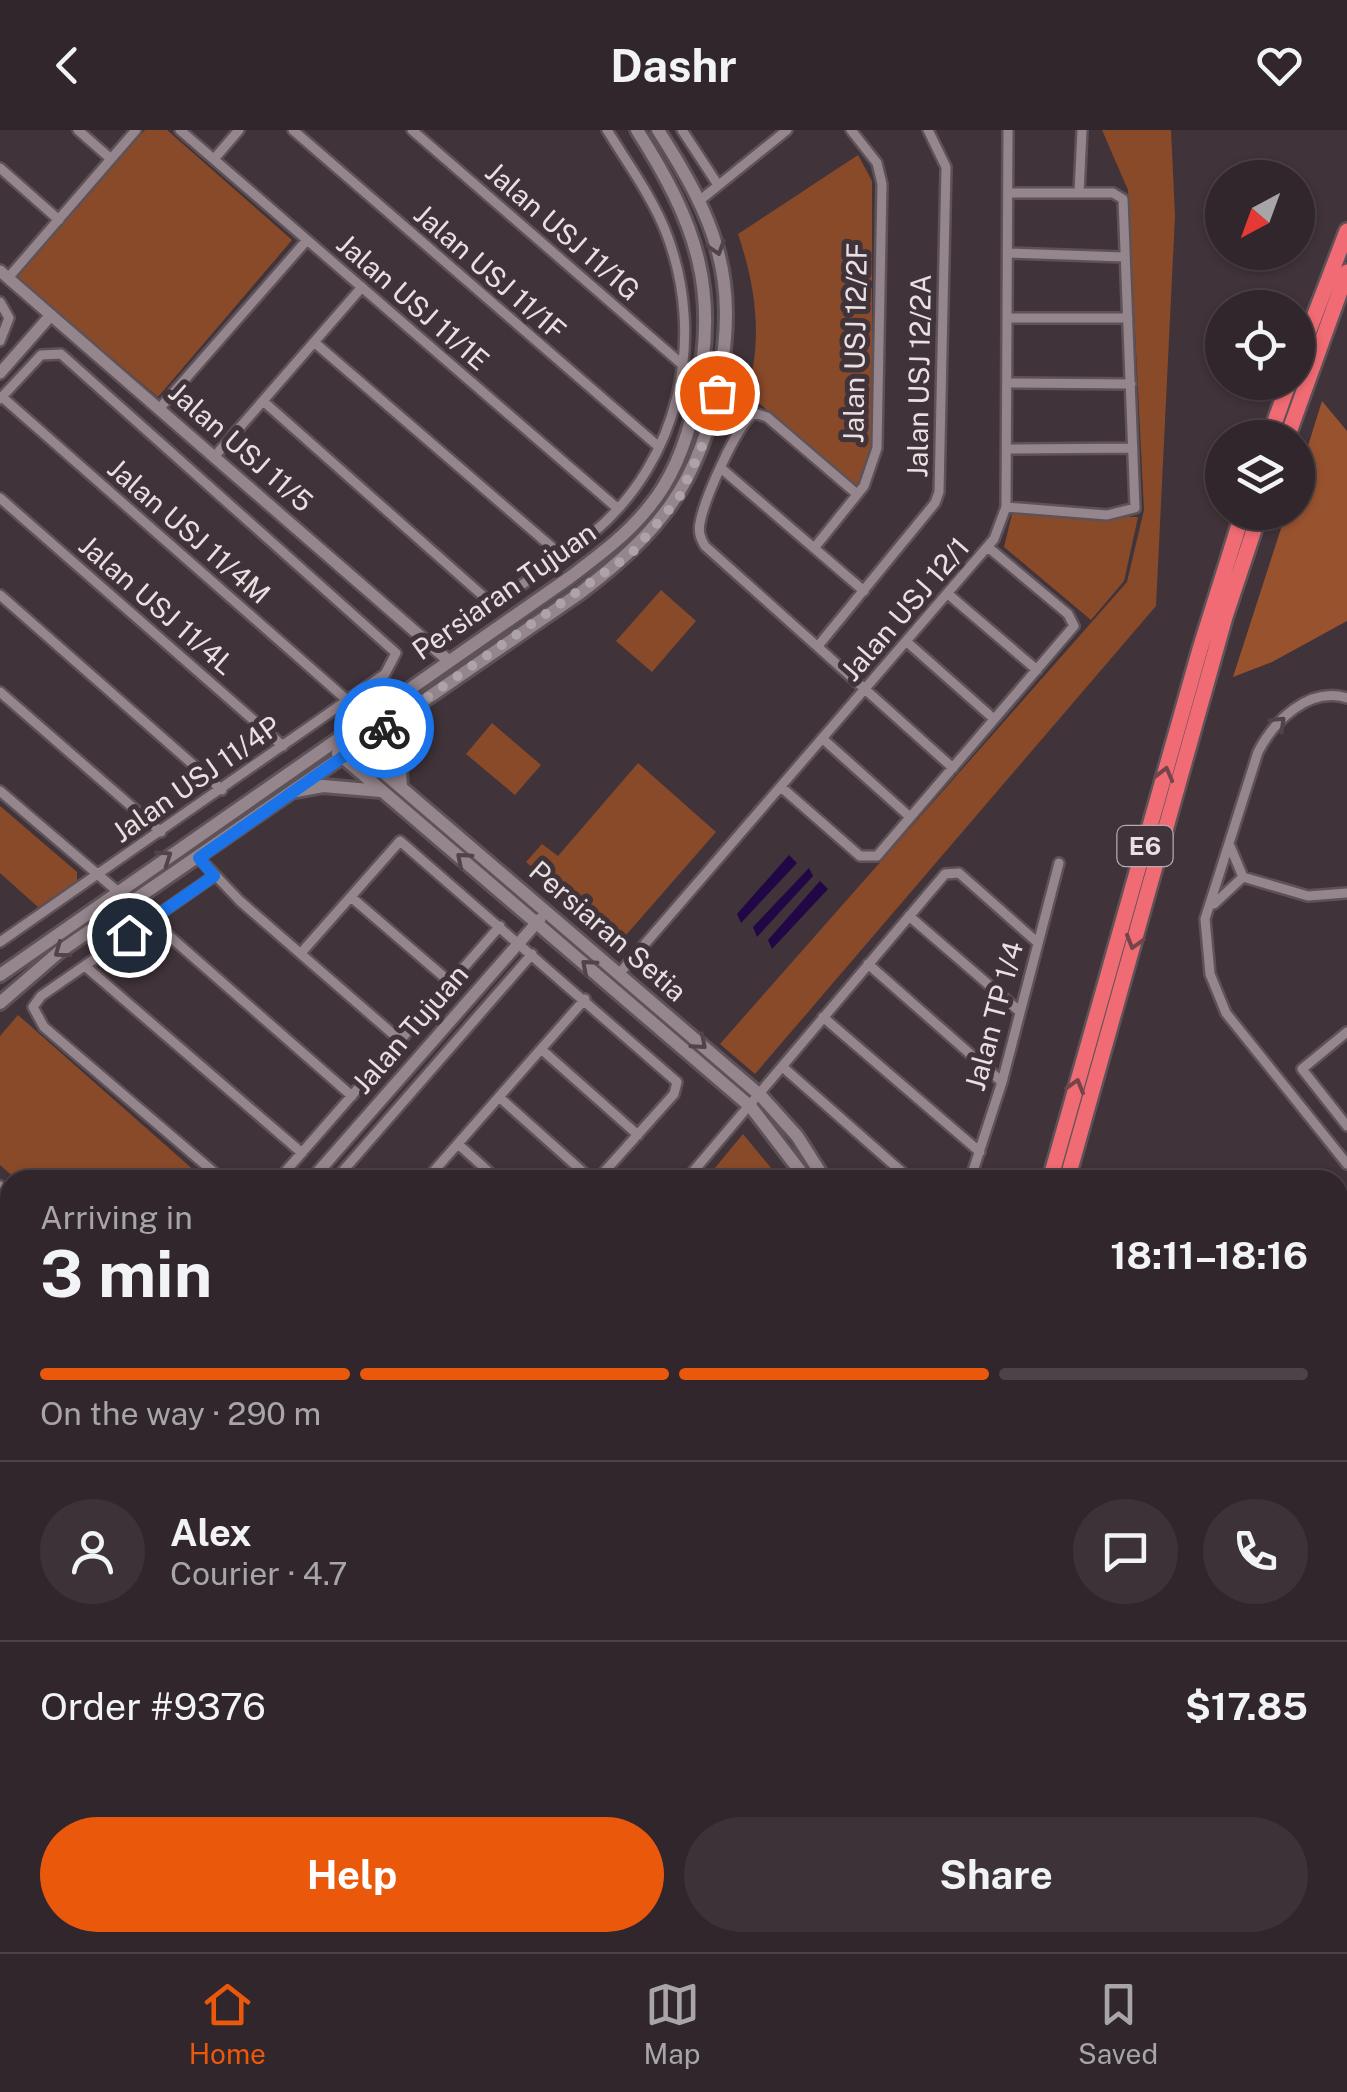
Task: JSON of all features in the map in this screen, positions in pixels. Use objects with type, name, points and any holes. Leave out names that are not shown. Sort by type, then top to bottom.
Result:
[{"type":"highway","points":[[1315,314],[1347,230]]},
{"type":"highway","points":[[1294,420],[1347,272]]},
{"type":"highway","name":"E6","points":[[1053,1170],[1200,649],[1238,530]]},
{"type":"highway","name":"E6","points":[[1070,1170],[1220,635],[1254,530]]},
{"type":"main road","name":"Persiaran Tujuan","points":[[0,975],[619,540],[663,488],[691,421],[708,330],[706,282],[684,213],[637,130]]},
{"type":"main road","name":"Persiaran Tujuan","points":[[0,1002],[58,952],[199,858],[631,554],[679,498],[709,427],[728,334],[728,291],[718,249],[698,201],[658,130]]},
{"type":"main road","points":[[691,421],[699,429],[709,427]]},
{"type":"main road","points":[[401,787],[398,739],[402,724],[420,704]]},
{"type":"main road","name":"Persiaran Setia","points":[[335,740],[356,748],[401,787],[615,990],[750,1107],[798,1170]]},
{"type":"main road","name":"Persiaran Setia","points":[[335,740],[343,756],[383,791],[619,974],[760,1096],[797,1136],[819,1170]]},
{"type":"main road","points":[[294,791],[323,786],[383,791]]},
{"type":"main road","points":[[615,990],[619,974]]},
{"type":"street","points":[[78,130],[111,159]]},
{"type":"street","points":[[4,274],[58,220],[136,130]]},
{"type":"street","name":"Jalan USJ 11/1E","points":[[180,130],[617,508]]},
{"type":"street","points":[[214,159],[239,130]]},
{"type":"street","name":"Jalan USJ 11/1F","points":[[293,130],[659,447]]},
{"type":"street","name":"Jalan USJ 11/1G","points":[[412,130],[684,366]]},
{"type":"street","points":[[430,645],[591,535],[617,508],[659,447],[675,410],[684,366],[684,302],[676,260],[656,210],[606,130]]},
{"type":"street","points":[[683,130],[718,185]]},
{"type":"street","points":[[698,201],[787,130]]},
{"type":"street","name":"Jalan USJ 12/2F","points":[[814,547],[870,477],[877,448],[882,184],[877,163],[851,130]]},
{"type":"street","name":"Jalan USJ 12/2A","points":[[818,646],[939,492],[946,167],[928,130]]},
{"type":"street","name":"Jalan USJ 12/1","points":[[619,974],[989,548],[1006,507],[1008,130]]},
{"type":"street","points":[[1080,194],[1082,130]]},
{"type":"street","points":[[0,168],[58,220]]},
{"type":"street","points":[[1006,507],[1108,514],[1135,508],[1124,204],[1112,192],[1009,193]]},
{"type":"street","points":[[159,409],[307,240]]},
{"type":"street","points":[[1008,253],[1124,257]]},
{"type":"street","name":"Jalan USJ 11/5","points":[[4,274],[449,661]]},
{"type":"street","points":[[214,457],[362,287]]},
{"type":"street","points":[[0,341],[9,326],[2,303]]},
{"type":"street","points":[[0,373],[51,315]]},
{"type":"street","points":[[1008,318],[1128,318]]},
{"type":"street","points":[[314,342],[561,556]]},
{"type":"street","points":[[1,398],[41,355],[61,354],[215,490],[230,471]]},
{"type":"street","points":[[1007,384],[1131,384]]},
{"type":"street","name":"Jalan USJ 11/4M","points":[[1,398],[347,700]]},
{"type":"street","points":[[262,401],[491,603]]},
{"type":"street","points":[[858,494],[766,417],[754,413],[745,420],[722,469],[700,520],[699,534],[706,546],[953,768]]},
{"type":"street","points":[[1007,449],[1133,448]]},
{"type":"street","points":[[722,469],[864,592]]},
{"type":"street","name":"Jalan USJ 11/4P","points":[[0,942],[222,790],[392,667],[396,653],[387,641],[215,490]]},
{"type":"street","name":"Jalan USJ 11/4L","points":[[0,498],[284,746]]},
{"type":"street","points":[[781,788],[860,856],[877,856],[1074,626],[1068,614],[989,548]]},
{"type":"street","points":[[948,594],[1037,670]]},
{"type":"street","points":[[0,595],[222,790]]},
{"type":"street","points":[[906,642],[994,720]]},
{"type":"street","points":[[0,692],[161,832]]},
{"type":"street","points":[[1347,698],[1332,694],[1297,706],[1271,727],[1258,752],[1205,919],[1210,974],[1226,1014],[1347,1164]]},
{"type":"street","points":[[823,739],[910,817]]},
{"type":"street","points":[[0,791],[116,890]]},
{"type":"street","points":[[301,953],[400,840],[670,1073],[678,1088],[604,1170]]},
{"type":"street","points":[[1229,844],[1243,877]]},
{"type":"street","points":[[199,858],[214,876],[401,1041]]},
{"type":"street","name":"Jalan TP 1/4","points":[[974,1170],[1002,1082],[1059,863]]},
{"type":"street","points":[[900,1170],[784,1063],[945,874],[959,872],[1038,943]]},
{"type":"street","points":[[211,1170],[38,1020],[33,1007],[36,1001],[214,876]]},
{"type":"street","points":[[1243,877],[1308,896],[1347,893]]},
{"type":"street","points":[[1205,919],[1224,891],[1243,877]]},
{"type":"street","points":[[351,897],[451,983]]},
{"type":"street","points":[[909,916],[1018,1010]]},
{"type":"street","name":"Jalan Tujuan","points":[[320,1170],[542,917]]},
{"type":"street","points":[[151,920],[352,1096]]},
{"type":"street","points":[[287,1170],[500,926]]},
{"type":"street","points":[[344,1170],[532,954]]},
{"type":"street","points":[[868,964],[1002,1082]]},
{"type":"street","points":[[86,966],[302,1153]]},
{"type":"street","points":[[435,1170],[584,999]]},
{"type":"street","points":[[823,1018],[980,1152]]},
{"type":"street","points":[[1347,1032],[1302,1069],[1347,1126]]},
{"type":"street","points":[[540,1049],[638,1135]]},
{"type":"street","points":[[695,1170],[785,1068]]},
{"type":"street","points":[[499,1097],[583,1170]]},
{"type":"street","points":[[458,1144],[487,1170]]},
{"type":"shaded area","points":[[145,130],[167,130],[292,240],[158,397],[15,276]]},
{"type":"shaded area","points":[[1102,130],[1171,130],[1175,216],[1156,606],[755,1074],[720,1044],[1127,582],[1144,510],[1128,190]]},
{"type":"shaded area","points":[[858,155],[872,181],[872,445],[870,462],[857,487],[747,393],[755,353],[755,313],[738,234]]},
{"type":"shaded area","points":[[1322,401],[1347,431],[1347,621],[1272,662],[1233,677],[1281,530],[1315,530],[1315,423]]},
{"type":"shaded area","points":[[1012,514],[1138,517],[1124,581],[1091,620],[1004,547]]},
{"type":"shaded area","points":[[661,590],[696,621],[652,672],[616,641]]},
{"type":"shaded area","points":[[492,723],[541,765],[515,795],[466,754]]},
{"type":"shaded area","points":[[638,763],[716,832],[620,942],[526,862],[542,844],[558,856]]},
{"type":"shaded area","points":[[0,806],[77,872],[77,881],[38,907],[0,873]]},
{"type":"shaded area","points":[[789,855],[797,863],[741,923],[737,914]]},
{"type":"shaded area","points":[[809,868],[813,876],[757,937],[753,927]]},
{"type":"shaded area","points":[[820,881],[828,889],[772,949],[768,940]]},
{"type":"shaded area","points":[[18,1015],[194,1170],[6,1170],[0,1165],[0,1036]]},
{"type":"shaded area","points":[[743,1134],[773,1170],[713,1170]]},
{"type":"way so far","points":[[384,728],[631,554],[679,498],[709,427],[717,393]]},
{"type":"route","points":[[129,935],[214,876],[199,858],[384,728]]}]
